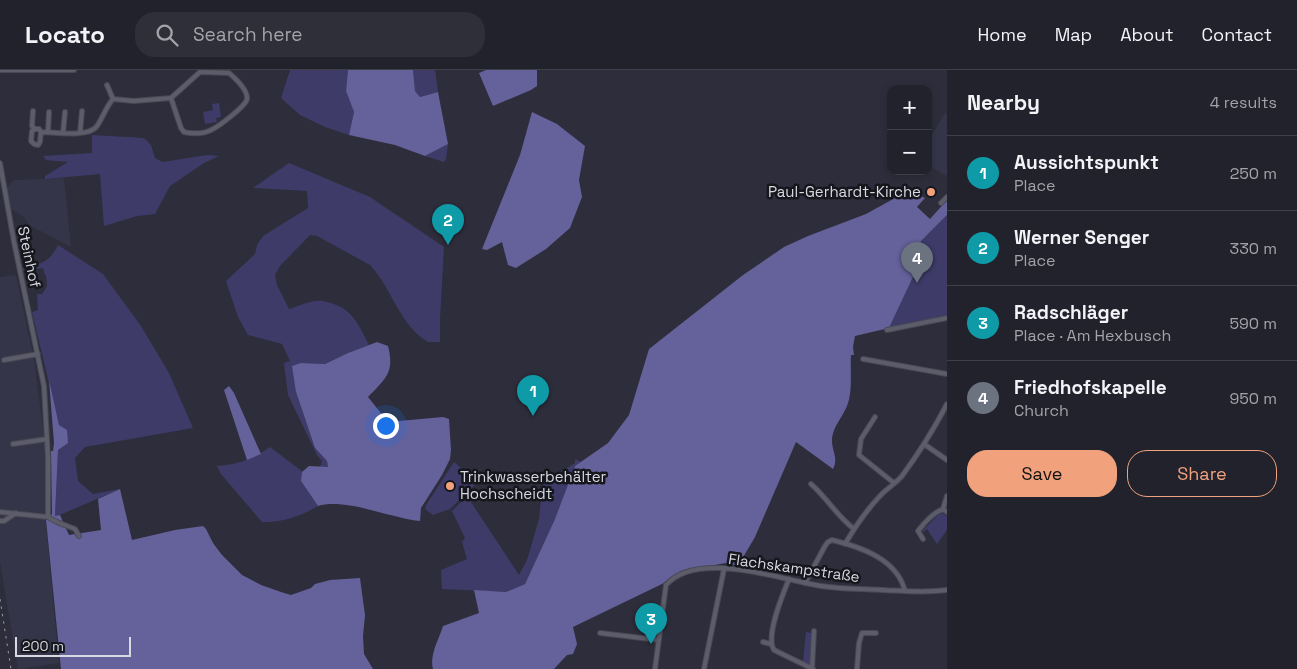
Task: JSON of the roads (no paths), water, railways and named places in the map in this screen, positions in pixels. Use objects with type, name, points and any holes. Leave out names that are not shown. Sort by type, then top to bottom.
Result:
[{"type":"street","points":[[0,70],[74,70]]},
{"type":"street","points":[[113,99],[134,101],[171,98],[200,71],[230,73],[245,91],[247,97],[244,105],[211,130],[188,133],[184,132],[181,128],[171,98]]},
{"type":"street","points":[[107,85],[113,99]]},
{"type":"street","points":[[33,111],[32,126],[41,132],[80,133],[95,129],[113,99]]},
{"type":"street","points":[[80,133],[82,111]]},
{"type":"street","points":[[48,132],[49,112]]},
{"type":"street","points":[[64,133],[65,112]]},
{"type":"street","points":[[35,129],[32,131],[31,141],[34,144],[38,145],[40,142],[41,132]]},
{"type":"street","name":"Steinhof","points":[[0,163],[10,223],[44,386],[48,516]]},
{"type":"street","points":[[941,203],[947,197]]},
{"type":"street","points":[[887,330],[947,318]]},
{"type":"street","points":[[4,360],[38,354]]},
{"type":"street","points":[[863,359],[947,374]]},
{"type":"street","points":[[845,544],[879,497],[900,478],[924,444],[947,404]]},
{"type":"street","points":[[875,417],[862,439],[859,454],[894,483]]},
{"type":"street","points":[[13,444],[47,439]]},
{"type":"street","points":[[924,444],[947,460]]},
{"type":"street","points":[[811,484],[823,494],[837,513],[854,529]]},
{"type":"street","points":[[923,539],[918,531],[938,511],[945,510],[947,496]]},
{"type":"street","points":[[0,512],[48,516],[75,529],[80,536]]},
{"type":"street","points":[[0,521],[4,521],[16,513]]},
{"type":"street","points":[[804,583],[828,542],[832,540],[867,551],[890,566],[899,575],[906,591]]},
{"type":"street","points":[[704,669],[724,569]]},
{"type":"street","name":"Flachskampstraße","points":[[655,669],[665,589],[670,582],[680,576],[698,570],[756,571],[804,583],[852,589],[947,590]]},
{"type":"street","points":[[789,579],[778,606],[771,644],[774,650],[812,669],[814,631]]},
{"type":"street","points":[[600,632],[659,640]]},
{"type":"street","points":[[857,669],[859,643],[862,633],[876,633]]},
{"type":"street","points":[[762,642],[771,644]]},
{"type":"railway","points":[[0,599],[11,669]]},
{"type":"place","name":"Paul-Gerhardt-Kirche","points":[[931,192]]},
{"type":"place","name":"Werner Senger","points":[[448,245]]},
{"type":"place","name":"Friedhofskapelle","points":[[917,283]]},
{"type":"place","name":"Aussichtspunkt","points":[[533,416]]},
{"type":"place","name":"Trinkwasserbehälter Hochscheidt","points":[[450,486]]},
{"type":"place","name":"Radschläger","points":[[651,644]]}]
